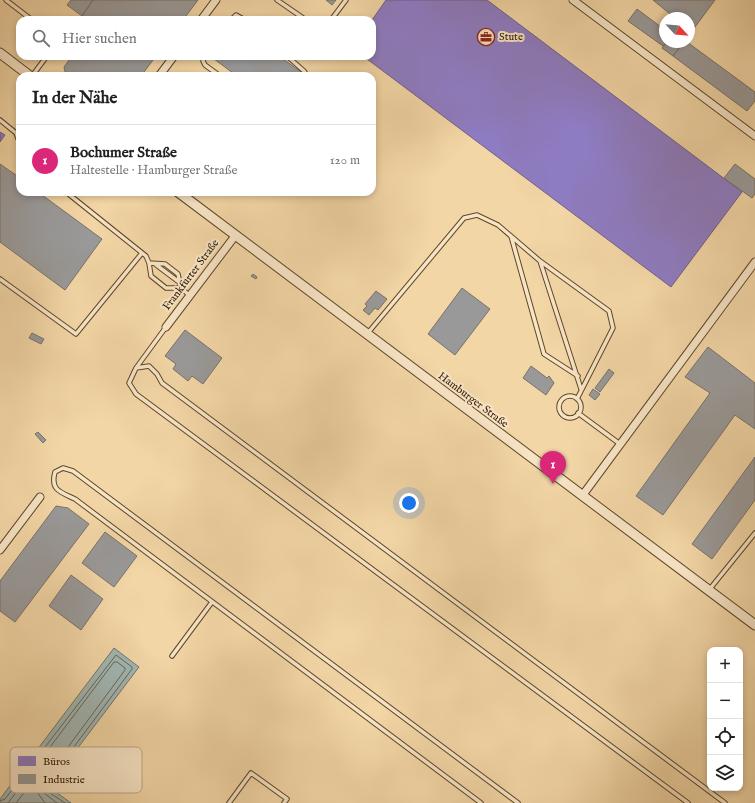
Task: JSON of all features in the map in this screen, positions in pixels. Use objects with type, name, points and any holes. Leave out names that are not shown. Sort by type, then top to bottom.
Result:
[{"type":"street","points":[[204,16],[216,0]]},
{"type":"street","points":[[573,0],[755,136]]},
{"type":"street","points":[[0,53],[26,72]]},
{"type":"street","points":[[162,72],[171,60]]},
{"type":"street","name":"Hamburger Straße","points":[[183,196],[366,335],[755,625]]},
{"type":"street","name":"Frankfurter Straße","points":[[166,327],[235,236]]},
{"type":"street","points":[[582,496],[755,262]]},
{"type":"street","points":[[0,550],[40,497]]},
{"type":"lane","points":[[6,0],[27,16]]},
{"type":"lane","points":[[277,0],[300,16]]},
{"type":"lane","points":[[334,16],[346,0]]},
{"type":"lane","points":[[34,72],[44,60]]},
{"type":"lane","points":[[203,60],[205,65],[215,72]]},
{"type":"lane","points":[[292,60],[305,72]]},
{"type":"lane","points":[[0,120],[16,133]]},
{"type":"lane","points":[[71,196],[146,256],[149,263],[151,276],[166,288],[181,288]]},
{"type":"lane","points":[[366,335],[464,218],[477,215],[498,225],[540,261],[609,311],[613,328],[581,389],[577,399],[580,408],[578,413],[574,417],[564,416],[559,408],[563,398],[573,396],[577,399]]},
{"type":"lane","points":[[511,235],[544,354],[578,376]]},
{"type":"lane","points":[[0,279],[76,334],[142,253]]},
{"type":"lane","points":[[540,261],[581,389]]},
{"type":"lane","points":[[149,263],[165,264],[178,274],[181,288],[189,295]]},
{"type":"lane","points":[[166,327],[136,368],[129,383],[136,394],[688,803]]},
{"type":"lane","points":[[136,368],[149,366],[157,374],[162,383],[725,803]]},
{"type":"lane","points":[[578,413],[620,444]]},
{"type":"lane","points":[[481,803],[75,500],[57,490],[52,481],[55,472],[63,468],[73,471],[518,803]]},
{"type":"lane","points":[[709,591],[755,533]]},
{"type":"lane","points":[[172,656],[212,602]]},
{"type":"lane","points":[[229,803],[251,773],[287,799],[284,803]]},
{"type":"water","points":[[114,648],[139,667],[78,747],[39,747]]},
{"type":"water","points":[[10,786],[10,793],[57,793],[71,803],[0,803],[0,799]]},
{"type":"building: Büros","points":[[386,0],[487,0],[742,192],[671,287],[368,60],[376,60],[375,16]]},
{"type":"building: Büros","points":[[0,132],[5,135],[0,142]]},
{"type":"building: Industrie","points":[[71,0],[93,0],[82,16],[67,5]]},
{"type":"building: Industrie","points":[[93,0],[198,0],[186,16],[82,16]]},
{"type":"building: Industrie","points":[[326,0],[336,0],[332,5]]},
{"type":"building: Industrie","points":[[653,0],[715,0],[695,27],[695,12],[668,12]]},
{"type":"building: Industrie","points":[[637,9],[659,26],[659,43],[628,21]]},
{"type":"building: Industrie","points":[[662,48],[679,48],[673,56]]},
{"type":"building: Industrie","points":[[679,48],[695,48],[755,92],[755,101],[747,111],[673,56]]},
{"type":"building: Industrie","points":[[69,60],[153,60],[144,72],[65,72],[64,67]]},
{"type":"building: Industrie","points":[[215,60],[284,60],[301,72],[232,72]]},
{"type":"building: Industrie","points":[[0,164],[16,175],[16,196],[43,196],[102,239],[65,290],[0,242]]},
{"type":"building: Industrie","points":[[735,164],[755,179],[755,194],[752,198],[724,178]]},
{"type":"building: Industrie","points":[[253,274],[257,277],[256,279],[251,276]]},
{"type":"building: Industrie","points":[[462,288],[490,309],[455,355],[428,334]]},
{"type":"building: Industrie","points":[[376,291],[387,299],[378,310],[375,308],[369,315],[363,310],[367,306],[365,304]]},
{"type":"building: Industrie","points":[[185,330],[222,358],[203,384],[192,376],[188,381],[173,369],[176,364],[165,356]]},
{"type":"building: Industrie","points":[[32,333],[44,339],[41,344],[29,338]]},
{"type":"building: Industrie","points":[[708,347],[755,383],[755,429],[735,415],[663,515],[636,496],[710,393],[685,377]]},
{"type":"building: Industrie","points":[[531,366],[547,378],[549,376],[554,383],[546,395],[523,378]]},
{"type":"building: Industrie","points":[[609,369],[614,373],[600,392],[595,388]]},
{"type":"building: Industrie","points":[[593,389],[600,394],[595,400],[589,395]]},
{"type":"building: Industrie","points":[[38,432],[46,440],[43,443],[35,434]]},
{"type":"building: Industrie","points":[[755,457],[755,500],[712,559],[692,544]]},
{"type":"building: Industrie","points":[[56,506],[68,508],[89,524],[15,622],[0,611],[0,581]]},
{"type":"building: Industrie","points":[[105,532],[137,556],[114,587],[82,563]]},
{"type":"building: Industrie","points":[[71,575],[103,599],[81,630],[49,606]]},
{"type":"place","name":"Stute","points":[[486,37]]},
{"type":"place","name":"Bochumer Straße","points":[[553,484]]}]
